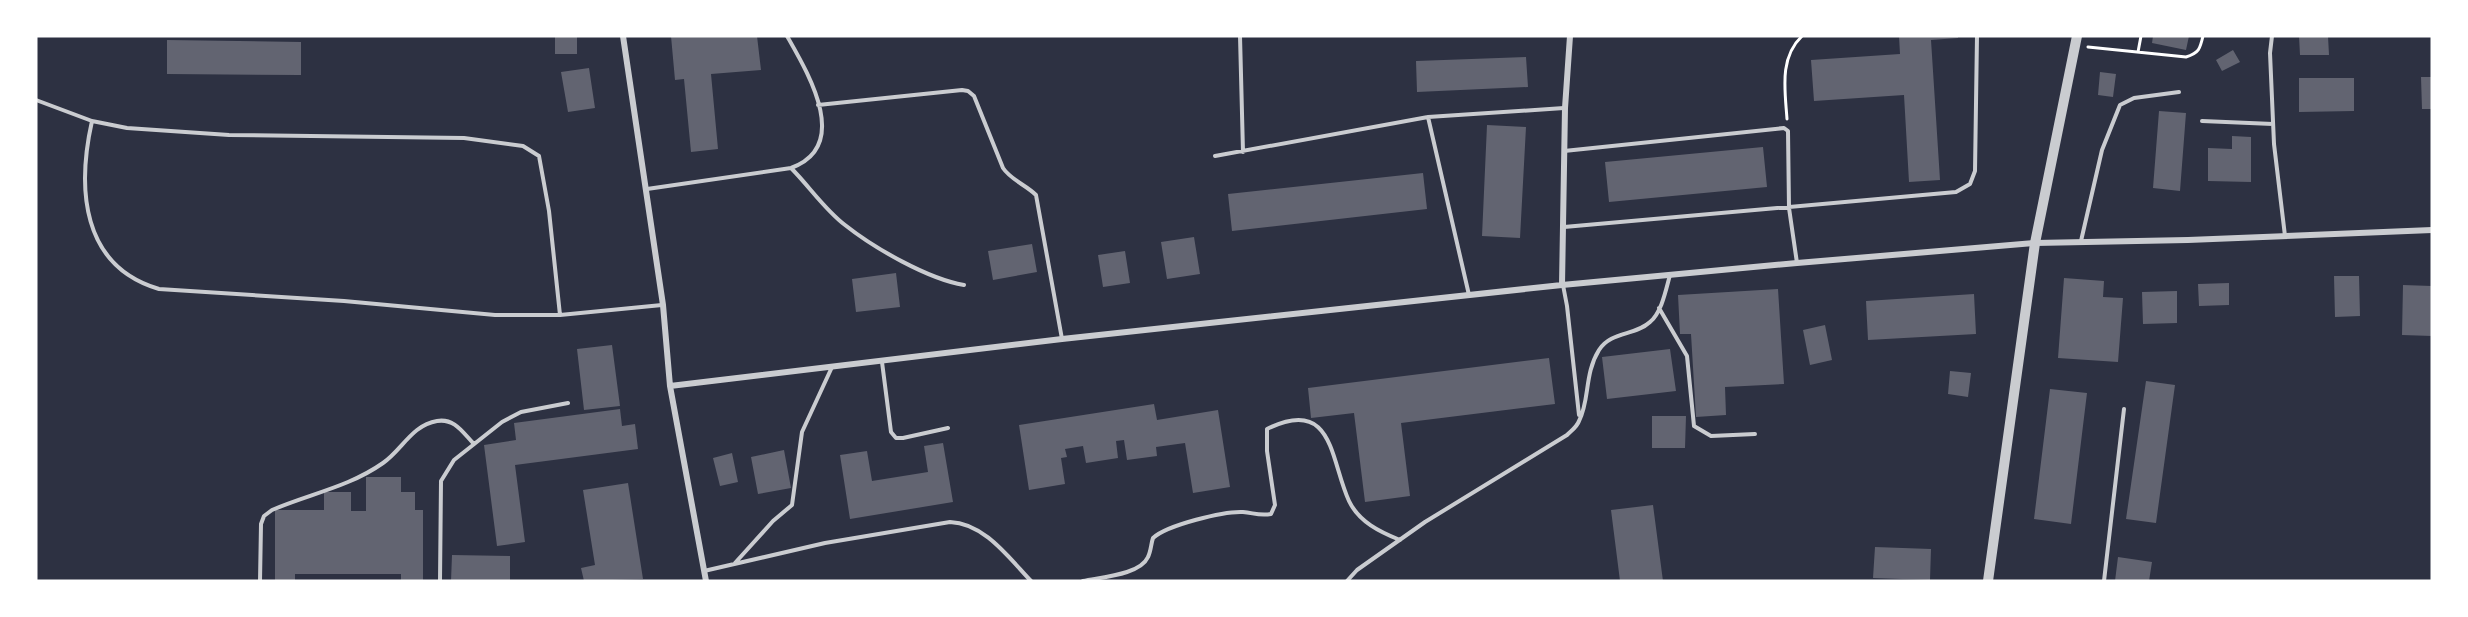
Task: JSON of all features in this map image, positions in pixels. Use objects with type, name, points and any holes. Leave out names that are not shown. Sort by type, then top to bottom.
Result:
[{"type":"street","points":[[623,36],[663,305],[670,386],[706,581]]},
{"type":"street","points":[[1562,285],[1565,108],[1570,36]]},
{"type":"street","points":[[1988,581],[2035,243],[2076,42]]},
{"type":"street","points":[[670,386],[1062,339],[1670,274],[2035,243],[2286,237],[2432,230]]},
{"type":"lane","points":[[647,189],[791,168],[811,159],[823,133],[823,120],[806,69],[787,36]]},
{"type":"lane","points":[[1239,36],[1243,152]]},
{"type":"lane","points":[[1564,226],[1956,192],[1970,184],[1975,171],[1977,36]]},
{"type":"lane","points":[[2272,36],[2270,53],[2275,166],[2286,237]]},
{"type":"lane","points":[[818,105],[962,90],[974,96],[1008,176],[1036,195],[1062,339]]},
{"type":"lane","points":[[2080,242],[2102,150],[2120,105],[2134,98],[2179,92]]},
{"type":"lane","points":[[36,100],[92,122],[127,128],[229,135],[464,138],[523,146],[539,156],[545,178],[560,315]]},
{"type":"lane","points":[[1215,156],[1428,117],[1565,108]]},
{"type":"lane","points":[[1428,117],[1469,295]]},
{"type":"lane","points":[[2202,121],[2273,124]]},
{"type":"lane","points":[[92,122],[86,147],[84,198],[92,229],[103,249],[125,273],[142,284],[159,289],[344,301],[495,315],[560,315],[663,305]]},
{"type":"lane","points":[[1564,151],[1778,128],[1788,130],[1789,208],[1797,263]]},
{"type":"lane","points":[[791,168],[844,225],[907,264],[946,282],[964,285]]},
{"type":"lane","points":[[1347,581],[1358,570],[1425,522],[1567,435],[1580,420],[1589,373],[1601,346],[1616,336],[1645,326],[1655,317],[1670,274]]},
{"type":"lane","points":[[1562,285],[1567,306],[1580,420]]},
{"type":"lane","points":[[1659,307],[1687,356],[1694,426],[1711,436],[1755,434]]},
{"type":"lane","points":[[882,362],[891,432],[896,438],[948,428]]},
{"type":"lane","points":[[735,563],[773,520],[792,505],[802,432],[832,366]]},
{"type":"lane","points":[[440,581],[441,481],[454,460],[502,422],[521,412],[568,403]]},
{"type":"lane","points":[[2104,581],[2124,409]]},
{"type":"lane","points":[[1083,581],[1136,570],[1149,556],[1153,538],[1168,527],[1242,512],[1260,516],[1271,514],[1275,506],[1267,451],[1267,429],[1284,420],[1300,420],[1314,424],[1330,442],[1350,503],[1373,529],[1400,540]]},
{"type":"lane","points":[[260,581],[261,524],[264,516],[272,510],[348,483],[368,473],[386,461],[414,432],[427,424],[447,421],[456,424],[474,444]]},
{"type":"lane","points":[[704,572],[825,543],[958,522],[981,532],[1031,581]]},
{"type":"path","points":[[1788,130],[1786,66],[1789,52],[1802,36]]},
{"type":"path","points":[[2138,52],[2140,36]]},
{"type":"path","points":[[2076,42],[2186,57],[2195,55],[2200,49],[2202,36]]},
{"type":"building","points":[[555,36],[577,36],[577,54],[555,54]]},
{"type":"building","points":[[671,36],[757,36],[761,70],[711,74],[718,149],[691,152],[684,79],[675,80]]},
{"type":"building","points":[[1899,36],[1958,36],[1958,38],[1931,40],[1940,180],[1909,182],[1904,95],[1814,101],[1811,60],[1900,54]]},
{"type":"building","points":[[2153,36],[2189,36],[2186,50],[2152,43]]},
{"type":"building","points":[[2299,36],[2328,36],[2329,55],[2300,55]]},
{"type":"building","points":[[167,40],[301,42],[301,75],[167,74]]},
{"type":"building","points":[[2233,50],[2240,62],[2222,71],[2216,60]]},
{"type":"building","points":[[1526,57],[1528,87],[1417,92],[1416,61]]},
{"type":"building","points":[[589,68],[595,108],[568,112],[561,72]]},
{"type":"building","points":[[2100,72],[2116,74],[2113,97],[2098,95]]},
{"type":"building","points":[[2421,77],[2432,77],[2432,109],[2422,109]]},
{"type":"building","points":[[2299,78],[2354,78],[2354,111],[2299,112]]},
{"type":"building","points":[[2159,111],[2186,113],[2180,191],[2153,188]]},
{"type":"building","points":[[1487,125],[1526,127],[1520,238],[1482,236]]},
{"type":"building","points":[[2232,136],[2251,137],[2251,182],[2208,181],[2208,148],[2232,149]]},
{"type":"building","points":[[1763,147],[1767,187],[1609,202],[1605,162]]},
{"type":"building","points":[[1423,173],[1427,209],[1232,231],[1228,194]]},
{"type":"building","points":[[1194,237],[1200,274],[1167,279],[1161,242]]},
{"type":"building","points":[[1032,244],[1037,272],[993,280],[988,251]]},
{"type":"building","points":[[1125,251],[1130,283],[1103,287],[1098,255]]},
{"type":"building","points":[[896,273],[900,307],[856,312],[852,279]]},
{"type":"building","points":[[2334,276],[2359,276],[2360,316],[2335,317]]},
{"type":"building","points":[[2064,278],[2104,281],[2103,297],[2123,298],[2118,362],[2058,358]]},
{"type":"building","points":[[2229,283],[2229,305],[2199,306],[2198,284]]},
{"type":"building","points":[[2403,285],[2432,286],[2432,336],[2402,335]]},
{"type":"building","points":[[1778,289],[1784,384],[1725,387],[1726,415],[1696,417],[1691,334],[1680,334],[1678,295]]},
{"type":"building","points":[[2177,291],[2177,323],[2143,324],[2142,292]]},
{"type":"building","points":[[1974,294],[1976,334],[1868,340],[1866,301]]},
{"type":"building","points":[[1825,325],[1832,360],[1810,365],[1803,330]]},
{"type":"building","points":[[612,345],[620,406],[584,410],[577,349]]},
{"type":"building","points":[[1670,349],[1676,391],[1607,399],[1602,357]]},
{"type":"building","points":[[1549,358],[1555,404],[1401,423],[1410,496],[1365,502],[1354,413],[1311,418],[1308,388]]},
{"type":"building","points":[[1950,371],[1971,373],[1968,397],[1948,394]]},
{"type":"building","points":[[2146,381],[2175,385],[2156,523],[2126,519]]},
{"type":"building","points":[[2050,389],[2087,393],[2071,524],[2034,519]]},
{"type":"building","points":[[1154,404],[1157,420],[1218,410],[1230,487],[1193,493],[1185,443],[1156,447],[1157,456],[1127,460],[1124,440],[1116,441],[1118,458],[1086,463],[1083,446],[1065,449],[1067,457],[1061,458],[1065,484],[1029,490],[1019,425]]},
{"type":"building","points":[[620,409],[622,426],[635,424],[638,449],[515,465],[525,542],[497,546],[484,445],[516,440],[514,423]]},
{"type":"building","points":[[1652,416],[1686,416],[1685,448],[1652,448]]},
{"type":"building","points":[[943,443],[953,502],[850,519],[840,455],[867,451],[872,481],[928,472],[924,446]]},
{"type":"building","points":[[784,450],[791,488],[758,494],[751,457]]},
{"type":"building","points":[[732,453],[738,482],[720,486],[713,458]]},
{"type":"building","points":[[366,477],[401,477],[401,492],[415,492],[415,510],[423,510],[423,581],[401,581],[401,574],[295,574],[295,581],[275,581],[275,510],[324,510],[324,492],[351,492],[351,511],[366,511]]},
{"type":"building","points":[[628,483],[643,579],[584,581],[581,568],[595,565],[583,490]]},
{"type":"building","points":[[1653,505],[1663,581],[1620,581],[1611,510]]},
{"type":"building","points":[[1875,547],[1931,549],[1930,580],[1873,578]]},
{"type":"building","points":[[452,555],[510,556],[510,581],[451,581]]},
{"type":"building","points":[[2118,557],[2152,562],[2149,581],[2115,581]]}]
